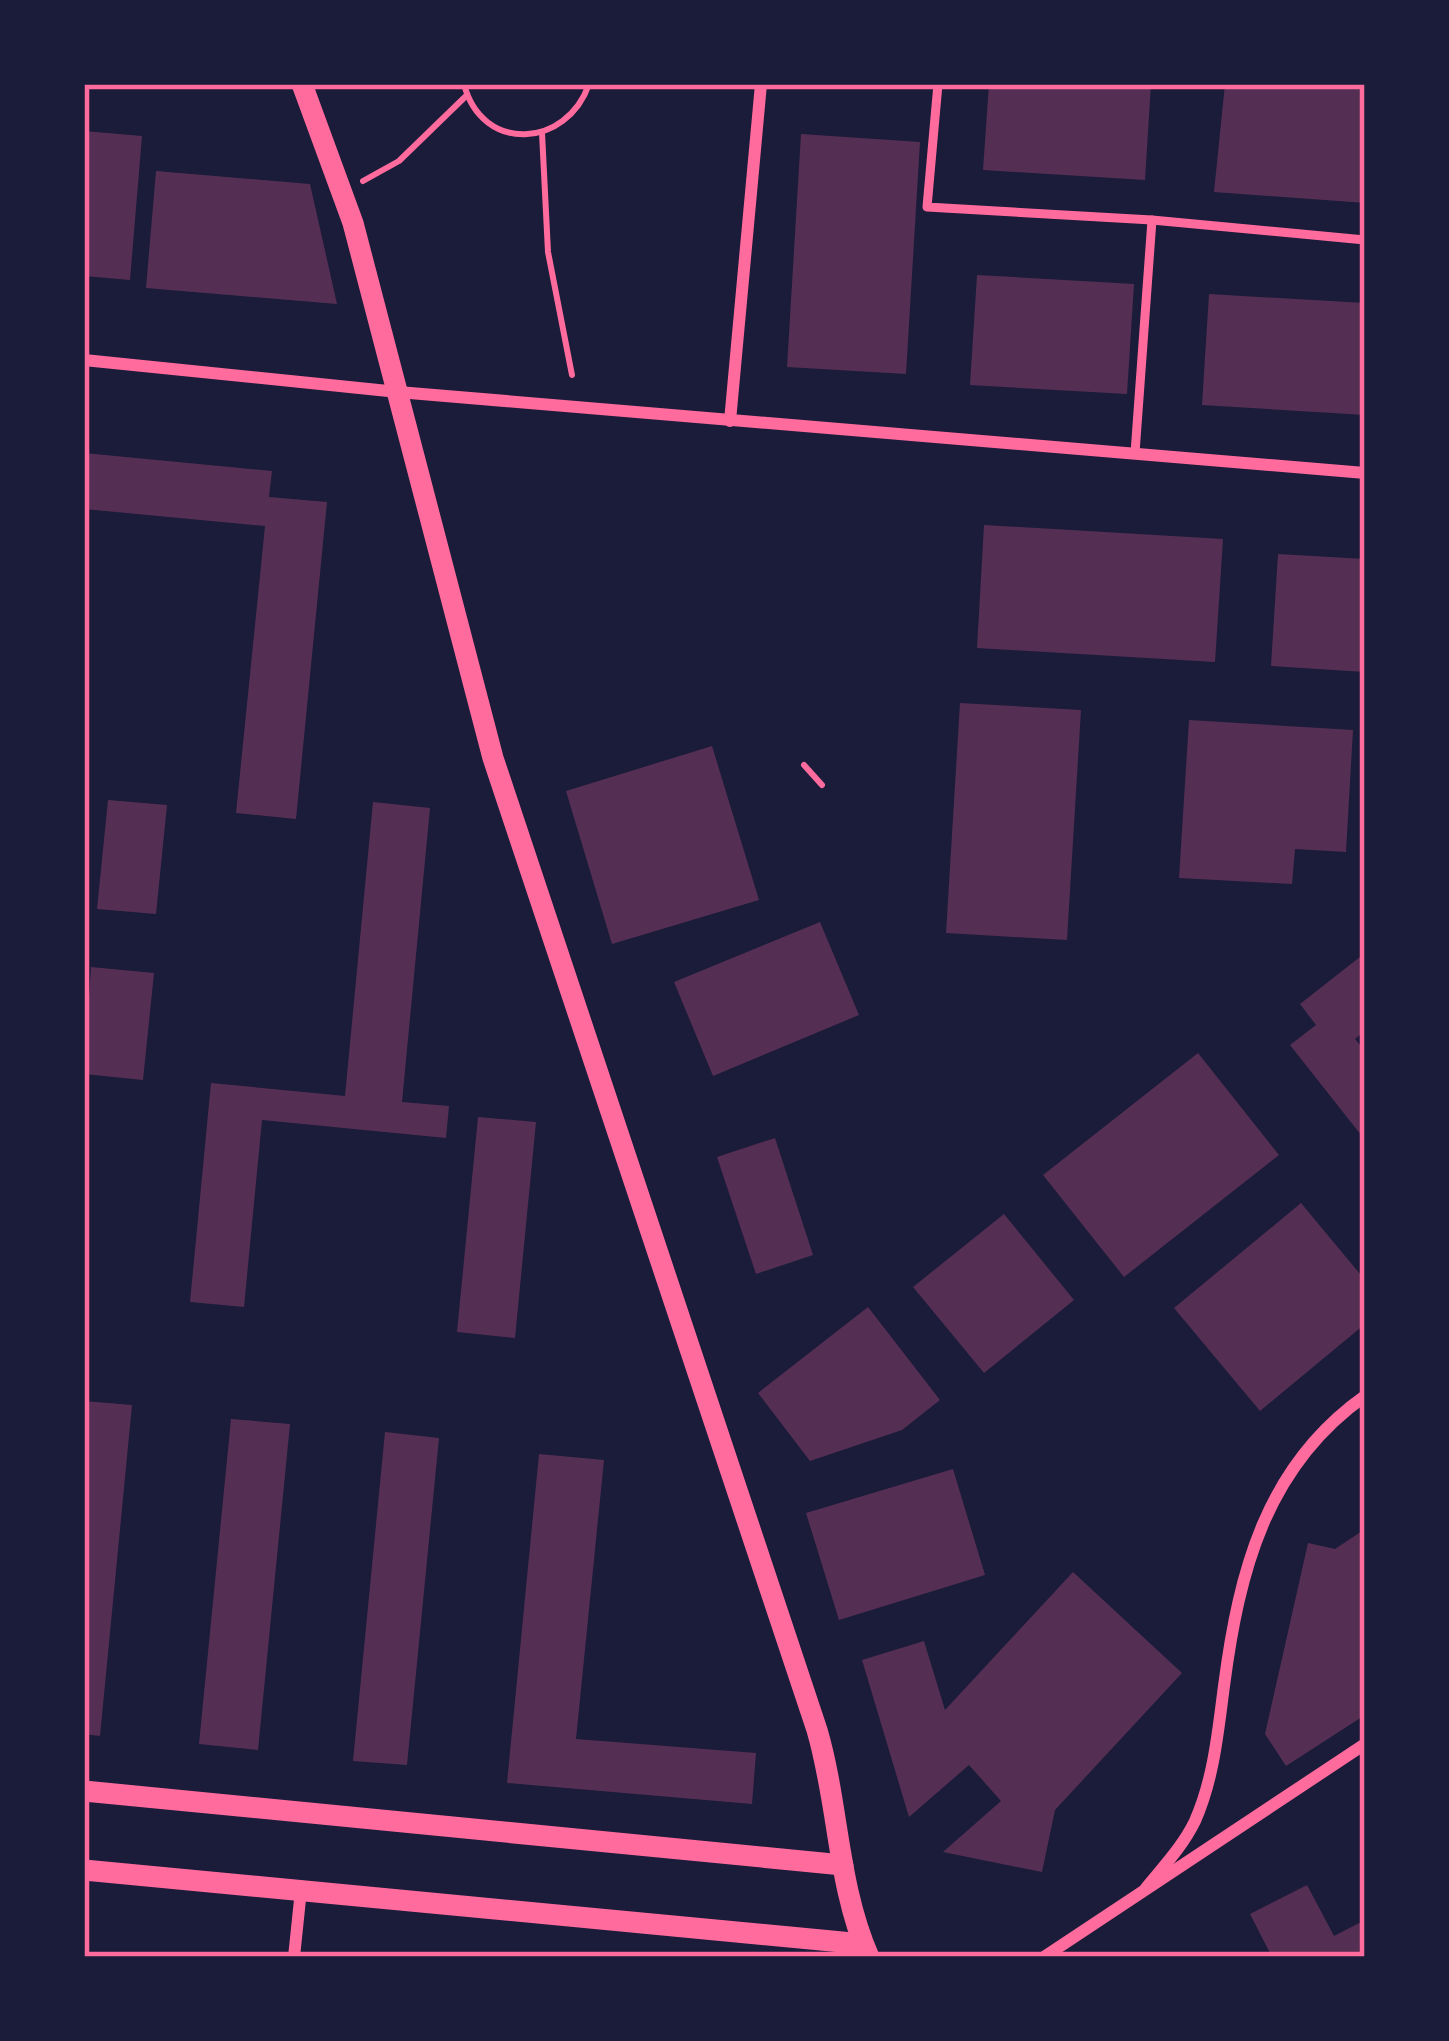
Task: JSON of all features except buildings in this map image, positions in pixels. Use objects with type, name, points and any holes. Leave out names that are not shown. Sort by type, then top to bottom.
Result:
[{"type":"street","points":[[84,1870],[301,1888],[866,1950],[843,1865],[833,1792],[817,1730],[494,758],[342,186],[302,84]]},
{"type":"street","points":[[730,421],[761,84]]},
{"type":"street","points":[[84,360],[398,392],[1365,473]]},
{"type":"street","points":[[1146,1888],[1184,1841],[1209,1780],[1239,1590],[1259,1528],[1302,1454],[1331,1422],[1365,1396]]},
{"type":"street","points":[[1044,1957],[1365,1744]]},
{"type":"street","points":[[84,1791],[843,1865]]},
{"type":"street","points":[[294,1957],[301,1888]]},
{"type":"lane","points":[[938,84],[927,207],[1152,220],[1365,240]]},
{"type":"lane","points":[[1135,453],[1152,220]]},
{"type":"path","points":[[464,84],[489,123],[523,135],[542,133],[573,115],[589,84]]},
{"type":"path","points":[[342,186],[369,180],[399,161],[467,95]]},
{"type":"path","points":[[542,133],[548,252],[572,375]]},
{"type":"path","points":[[804,765],[822,784]]}]
